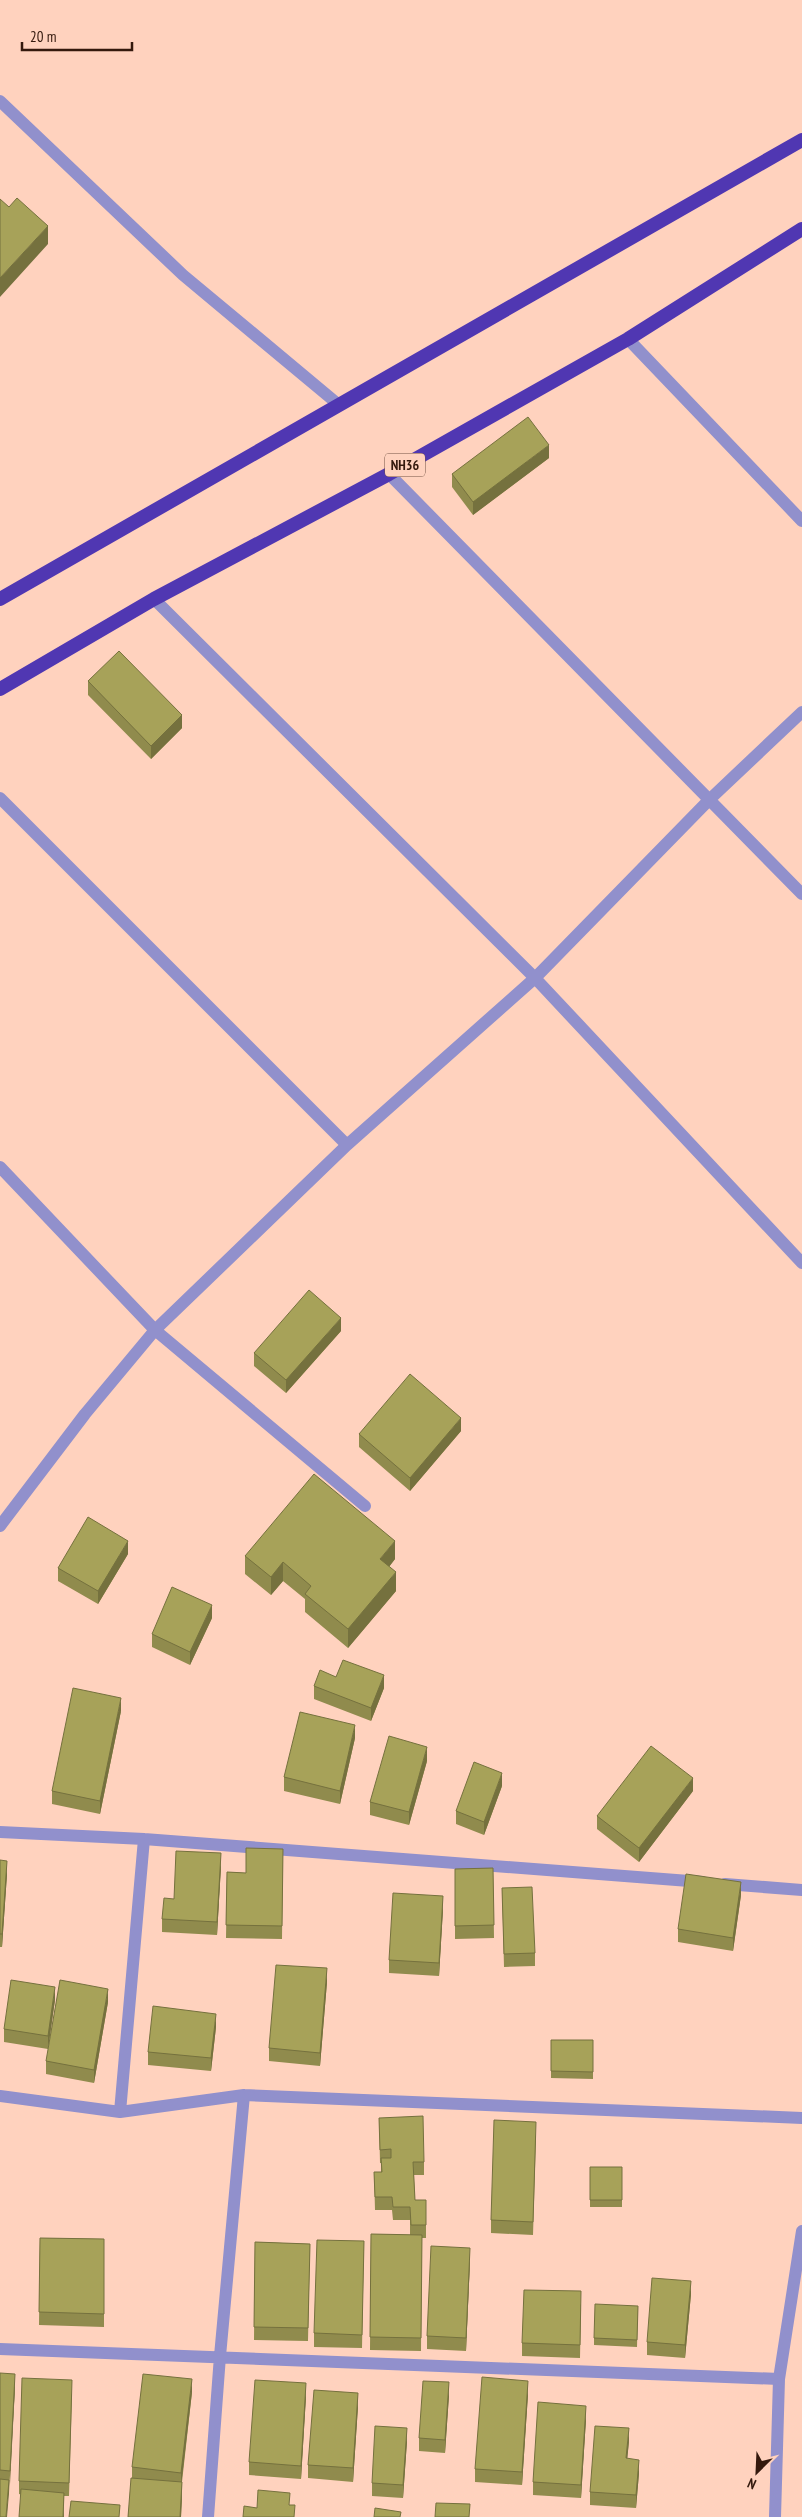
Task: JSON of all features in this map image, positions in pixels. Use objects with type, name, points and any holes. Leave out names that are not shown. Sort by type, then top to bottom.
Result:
[{"type":"highway","points":[[0,599],[802,140]]},
{"type":"highway","name":"NH36","points":[[0,689],[154,600],[389,474],[628,339],[802,229]]},
{"type":"street","points":[[0,101],[183,275],[339,405]]},
{"type":"street","points":[[628,339],[802,521]]},
{"type":"street","points":[[389,474],[802,894]]},
{"type":"street","points":[[154,600],[535,978],[802,1263]]},
{"type":"street","points":[[0,1526],[85,1414],[155,1330],[347,1145],[535,978],[709,800],[802,712]]},
{"type":"street","points":[[0,798],[347,1145]]},
{"type":"street","points":[[0,1167],[155,1330],[365,1506]]},
{"type":"street","points":[[0,1832],[144,1839],[802,1890]]},
{"type":"street","points":[[120,2112],[144,1839]]},
{"type":"street","points":[[208,2517],[220,2356],[244,2095]]},
{"type":"street","points":[[0,2096],[120,2112],[244,2095],[802,2118]]},
{"type":"street","points":[[775,2517],[779,2379],[802,2231]]},
{"type":"street","points":[[0,2349],[779,2379]]},
{"type":"building","points":[[17,198],[48,226],[0,278],[0,199],[9,207]]},
{"type":"building","points":[[528,417],[549,445],[473,502],[452,474]]},
{"type":"building","points":[[119,651],[182,715],[151,746],[88,681]]},
{"type":"building","points":[[309,1290],[341,1318],[286,1380],[254,1353]]},
{"type":"building","points":[[410,1374],[461,1418],[410,1478],[359,1434]]},
{"type":"building","points":[[314,1474],[395,1541],[380,1559],[396,1572],[348,1629],[305,1594],[311,1586],[283,1562],[271,1577],[245,1556]]},
{"type":"building","points":[[88,1517],[128,1541],[98,1591],[58,1568]]},
{"type":"building","points":[[172,1587],[212,1605],[190,1652],[152,1634]]},
{"type":"building","points":[[343,1660],[384,1675],[371,1708],[314,1686],[320,1670],[336,1677]]},
{"type":"building","points":[[73,1688],[121,1698],[100,1801],[52,1791]]},
{"type":"building","points":[[300,1712],[355,1725],[340,1791],[284,1777]]},
{"type":"building","points":[[389,1736],[427,1747],[409,1812],[370,1802]]},
{"type":"building","points":[[651,1746],[693,1778],[639,1848],[597,1816]]},
{"type":"building","points":[[474,1762],[502,1773],[484,1822],[456,1811]]},
{"type":"building","points":[[246,1848],[283,1849],[282,1926],[226,1925],[227,1872],[246,1873]]},
{"type":"building","points":[[176,1851],[221,1853],[217,1922],[162,1919],[164,1898],[174,1899]]},
{"type":"building","points":[[0,1860],[7,1861],[2,1934],[0,1934]]},
{"type":"building","points":[[493,1868],[494,1925],[455,1926],[455,1869]]},
{"type":"building","points":[[686,1874],[741,1882],[733,1938],[678,1929]]},
{"type":"building","points":[[532,1887],[535,1953],[504,1954],[502,1888]]},
{"type":"building","points":[[393,1893],[443,1896],[439,1963],[389,1960]]},
{"type":"building","points":[[276,1965],[327,1968],[320,2053],[269,2048]]},
{"type":"building","points":[[11,1980],[55,1987],[48,2036],[4,2029]]},
{"type":"building","points":[[60,1980],[108,1989],[94,2070],[46,2061]]},
{"type":"building","points":[[153,2006],[216,2014],[211,2058],[148,2052]]},
{"type":"building","points":[[551,2040],[593,2040],[593,2072],[551,2071]]},
{"type":"building","points":[[423,2116],[424,2162],[413,2162],[415,2200],[426,2200],[426,2225],[411,2225],[410,2207],[393,2207],[392,2197],[375,2197],[374,2172],[382,2172],[381,2158],[391,2158],[391,2149],[380,2150],[379,2118]]},
{"type":"building","points":[[494,2120],[536,2122],[533,2222],[491,2220]]},
{"type":"building","points":[[590,2167],[622,2167],[622,2200],[590,2200]]},
{"type":"building","points":[[371,2234],[422,2235],[421,2338],[370,2337]]},
{"type":"building","points":[[40,2238],[104,2239],[104,2314],[39,2312]]},
{"type":"building","points":[[317,2240],[364,2241],[362,2335],[314,2333]]},
{"type":"building","points":[[255,2242],[310,2244],[308,2328],[254,2327]]},
{"type":"building","points":[[431,2246],[470,2248],[466,2338],[427,2336]]},
{"type":"building","points":[[652,2278],[691,2281],[685,2345],[647,2342]]},
{"type":"building","points":[[524,2290],[581,2291],[580,2345],[522,2343]]},
{"type":"building","points":[[595,2304],[638,2306],[637,2340],[594,2338]]},
{"type":"building","points":[[0,2373],[15,2374],[10,2471],[0,2470]]},
{"type":"building","points":[[143,2374],[192,2379],[181,2473],[132,2467]]},
{"type":"building","points":[[482,2377],[528,2381],[522,2472],[475,2469]]},
{"type":"building","points":[[22,2378],[72,2380],[69,2483],[19,2481]]},
{"type":"building","points":[[255,2380],[306,2383],[301,2466],[249,2462]]},
{"type":"building","points":[[423,2381],[449,2382],[445,2440],[419,2438]]},
{"type":"building","points":[[314,2390],[358,2393],[353,2468],[308,2465]]},
{"type":"building","points":[[538,2402],[586,2406],[581,2485],[533,2482]]},
{"type":"building","points":[[375,2426],[407,2428],[403,2485],[372,2483]]},
{"type":"building","points":[[595,2426],[629,2428],[626,2458],[639,2460],[636,2495],[590,2492]]},
{"type":"building","points":[[131,2478],[182,2482],[180,2517],[128,2517]]},
{"type":"building","points":[[0,2479],[9,2480],[6,2517],[0,2517]]},
{"type":"building","points":[[21,2489],[64,2493],[63,2517],[19,2517]]},
{"type":"building","points":[[258,2490],[290,2493],[289,2505],[295,2505],[294,2517],[243,2517],[244,2506],[257,2508]]},
{"type":"building","points":[[71,2501],[120,2505],[119,2517],[69,2517]]},
{"type":"building","points":[[436,2503],[470,2504],[469,2517],[435,2517]]},
{"type":"building","points":[[375,2508],[401,2512],[400,2517],[374,2517]]}]
